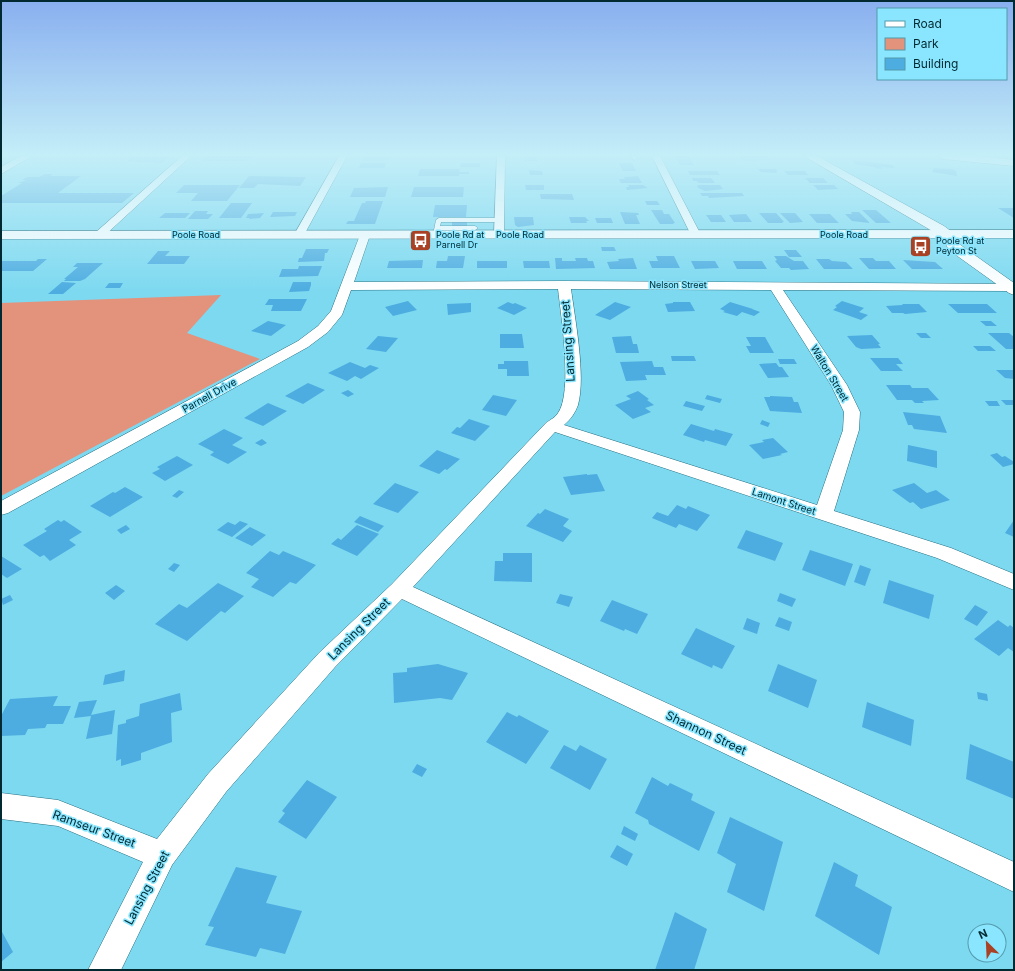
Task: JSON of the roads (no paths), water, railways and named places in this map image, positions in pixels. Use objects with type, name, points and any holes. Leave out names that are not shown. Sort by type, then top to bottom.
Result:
[{"type":"main road","points":[[891,201],[935,226],[947,235],[954,247],[1012,288]]},
{"type":"main road","name":"Poole Road","points":[[1,235],[365,235],[475,231],[499,235],[1014,234]]},
{"type":"street","points":[[99,235],[137,201]]},
{"type":"street","points":[[300,235],[318,201]]},
{"type":"street","points":[[499,235],[500,201]]},
{"type":"street","points":[[679,201],[696,235]]},
{"type":"street","name":"Parnell Drive","points":[[1,509],[303,344],[323,329],[337,312],[365,235]]},
{"type":"street","name":"Nelson Street","points":[[347,286],[564,285],[1012,288]]},
{"type":"street","name":"Lansing Street","points":[[104,970],[162,855],[217,783],[327,660],[399,588],[552,426],[566,414],[571,396],[572,366],[564,285]]},
{"type":"street","name":"Walton Street","points":[[775,286],[839,385],[852,412],[851,430],[831,494],[823,514]]},
{"type":"street","name":"Lamont Street","points":[[552,426],[944,553],[1014,582]]},
{"type":"street","name":"Shannon Street","points":[[399,588],[1014,878]]},
{"type":"street","name":"Ramseur Street","points":[[1,806],[58,813],[162,855]]},
{"type":"lane","points":[[437,232],[439,220],[500,220]]},
{"type":"lane","points":[[475,220],[475,231]]},
{"type":"place","name":"Poole Rd at Parnell Dr","points":[[421,240]]},
{"type":"place","name":"Poole Rd at Peyton St","points":[[921,246]]}]
